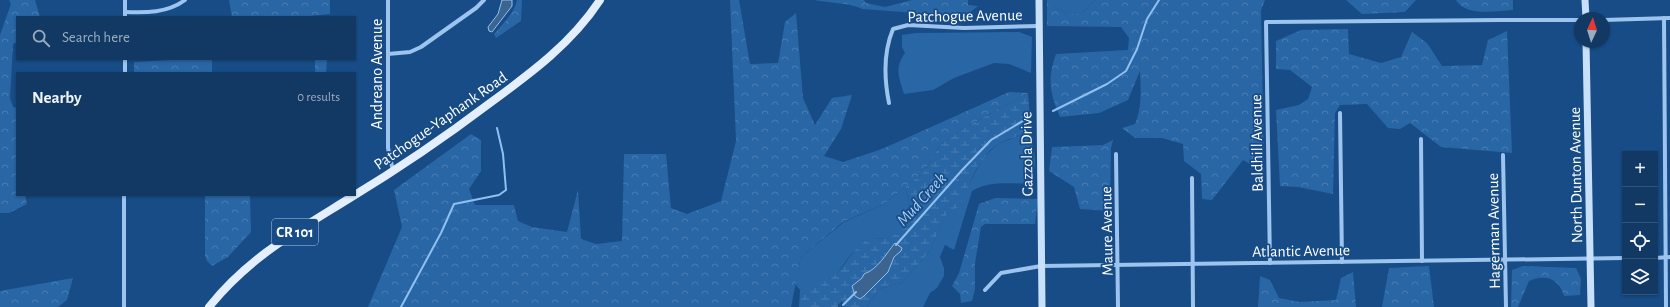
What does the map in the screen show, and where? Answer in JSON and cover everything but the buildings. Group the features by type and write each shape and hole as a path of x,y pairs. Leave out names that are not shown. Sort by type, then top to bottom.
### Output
{"main road":[{"name":"Patchogue-Yaphank Road","path":"356,195 393,172 465,122 545,62 569,39 600,0"},
{"name":"Patchogue-Yaphank Road","path":"209,307 246,267 278,243 354,196"}],"street":[{"path":"125,0 125,16"},
{"path":"125,12 164,10 185,0"},
{"name":"Andreano Avenue","path":"388,0 388,148 393,172"},
{"path":"388,54 410,52 422,47 445,32 484,0"},
{"name":"Gazzola Drive","path":"1039,0 1042,307"},
{"path":"1585,0 1586,12"},
{"path":"1664,18 1668,257 1666,307"},
{"path":"1610,20 1670,18"},
{"name":"Baldhill Avenue","path":"1270,263 1266,22 1574,20"},
{"name":"Patchogue Avenue","path":"890,103 885,82 885,67 888,41 893,29 908,26 964,28 1040,26"},
{"name":"North Dunton Avenue","path":"1586,48 1592,307"},
{"path":"125,60 125,72"},
{"path":"1340,113 1342,262"},
{"path":"1421,139 1422,261"},
{"name":"Maure Avenue","path":"1116,154 1118,307"},
{"name":"Hagerman Avenue","path":"1503,155 1506,307"},
{"path":"1192,178 1193,307"},
{"path":"124,196 124,307"},
{"path":"1658,258 1668,257"},
{"name":"Atlantic Avenue","path":"985,290 1001,273 1042,266 1622,258"}],"green space":[{"path":"9,0 35,0 40,16 16,16 16,42 13,44 10,98 13,107 16,108 16,196 25,196 27,204 9,213 0,213 0,35 11,4"},
{"path":"229,0 330,0 330,14 309,16 232,16"},
{"path":"517,0 522,0 521,21 496,38 494,34 511,14"},
{"path":"730,0 739,0 750,64 778,63 785,22 796,13 803,98 815,125 832,98 852,95 841,129 824,156 843,162 882,149 1009,92 1028,93 964,128 940,145 924,172 884,204 843,222 801,257 791,307 368,307 402,227 394,190 471,134 481,140 481,171 469,189 475,205 514,205 518,221 532,227 567,232 578,190 581,239 596,244 622,241 624,154 666,154 671,208 687,214 721,201 736,141"},
{"path":"814,0 864,0 866,3 885,7 912,0 968,0 968,5 978,6 963,18 932,14 862,9 846,4"},
{"path":"1047,0 1055,0 1055,7 1068,14 1081,14 1095,0 1265,0 1261,10 1264,172 1243,160 1212,200 1202,199 1201,174 1184,161 1183,144 1162,138 1135,138 1122,128 1135,124 1137,118 1141,84 1140,71 1128,100 1099,113 1060,117 1054,101 1051,86 1051,71 1056,54 1128,50 1129,38 1121,27 1047,26"},
{"path":"1055,0 1095,0 1081,14 1068,14 1055,7"},
{"path":"1346,0 1416,0 1405,12 1362,14"},
{"path":"1456,0 1513,0 1513,10 1490,12 1474,11 1467,9"},
{"path":"1348,29 1349,54 1381,63 1401,57 1412,32 1427,43 1442,66 1482,65 1488,40 1507,31 1512,153 1441,147 1410,123 1400,129 1388,128 1367,104 1340,105 1335,113 1333,194 1298,187 1280,186 1276,110 1299,105 1308,99 1312,87 1290,70 1276,69 1276,41 1301,30"},
{"path":"1019,32 1032,37 1031,73 1009,64 994,63 954,78 933,90 904,94 898,73 905,53 902,47 902,35 916,33"},
{"path":"212,60 212,72 134,72 134,62"},
{"path":"315,60 327,60 326,72 315,72"},
{"path":"1028,93 1031,130 997,145 984,158 974,173 959,207 948,211 929,252 902,283 887,286 878,290 867,307 845,307 842,301 838,307 799,307 800,290 822,283 834,276 839,272 854,251 864,242 870,239 889,237 900,232 908,223 910,216 910,204 905,187 924,172 940,145 964,128","holes":["895,243 902,248 901,251 894,257 888,272 864,296 853,286 862,278 864,274 878,265"]},
{"path":"1026,133 1030,138 1035,158 1035,166 1031,179 1028,184 992,184 972,191 954,250 945,245 940,257 944,268 944,276 937,288 930,293 923,307 867,307 878,290 887,286 902,283 929,252 948,210 970,182 983,158 998,144"},
{"path":"1113,140 1111,148 1110,211 1080,209 1074,187 1049,171 1052,147 1103,145"},
{"path":"905,187 911,208 909,221 903,231 887,238 871,239 852,253 835,276 824,283 800,290 795,284 801,257 844,222 884,204"},
{"path":"205,196 250,196 251,232 228,257 212,266 207,261 205,256"},
{"path":"995,198 1038,199 1035,224 985,224 981,227 975,263 975,289 972,301 961,303 960,294 952,286 959,273 979,204"},
{"path":"1429,266 1434,307 1382,307 1389,268"},
{"path":"1523,266 1576,268 1581,279 1580,295 1564,296 1559,285 1555,281 1546,278 1535,279 1529,281 1518,307 1511,307 1512,270"},
{"path":"1353,272 1356,307 1258,307 1260,276 1270,280 1279,298 1300,302 1336,300 1341,278"},
{"path":"73,278 67,300 58,307 0,307 0,291"}],"shaded area":[{"path":"502,0 512,0 512,6 492,32 489,31 488,27 498,14"},
{"path":"895,243 902,248 901,251 894,257 888,272 860,299 855,296 852,286 862,278 864,274 878,265"}],"waterway":[{"name":"Mud Creek","path":"1053,111 1107,84 1126,71 1137,49 1147,19 1159,0"},
{"name":"Mud Creek","path":"896,245 963,169 991,140 1031,116"},
{"path":"401,307 441,233 454,204 499,195 506,190 503,154 497,128"},
{"name":"Mud Creek","path":"843,305 856,292"}]}
